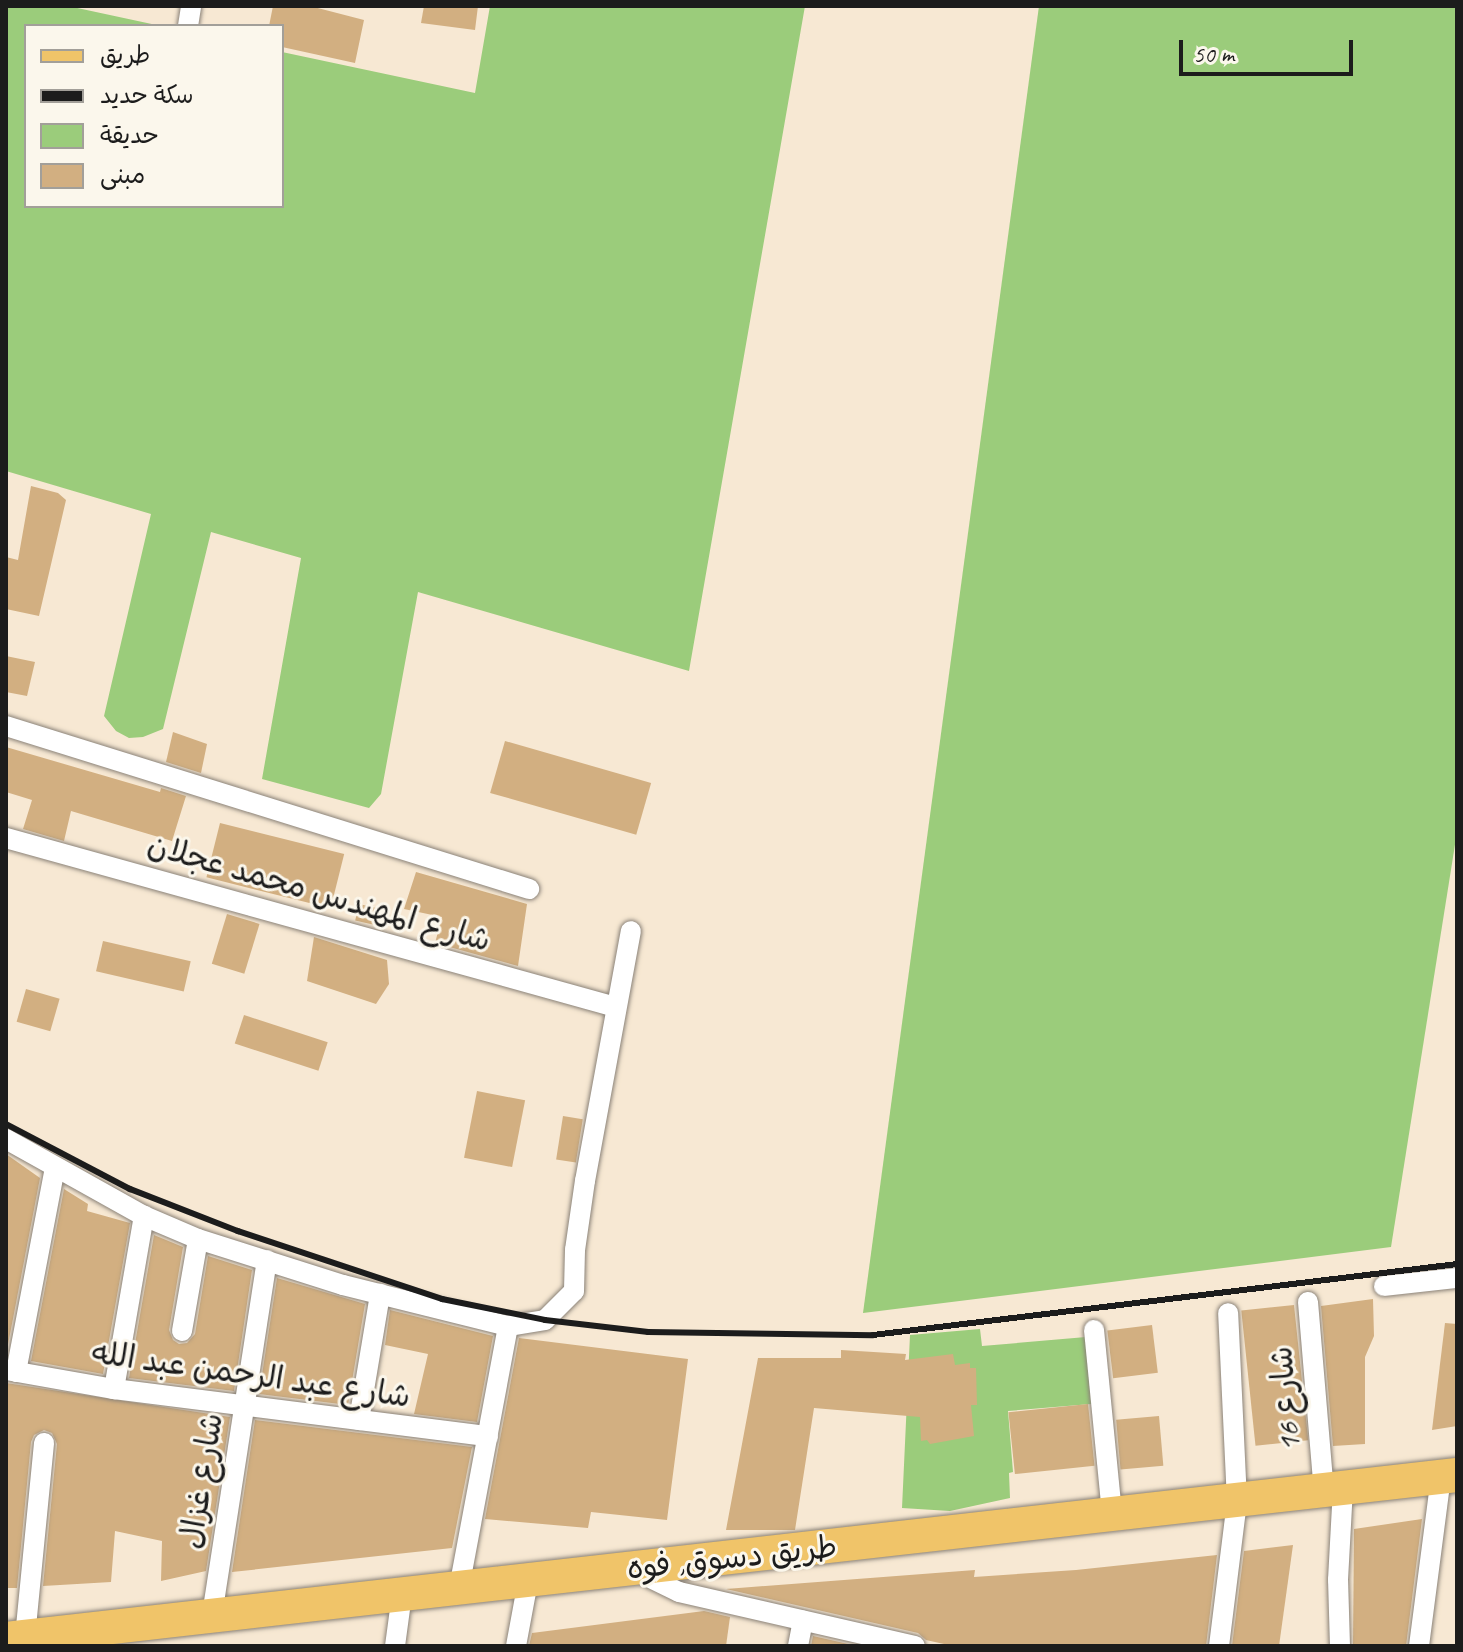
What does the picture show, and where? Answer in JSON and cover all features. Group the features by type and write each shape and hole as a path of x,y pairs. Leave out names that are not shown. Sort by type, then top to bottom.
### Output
{"main road":[{"name":"طريق دسوق, فوه","path":"31,1639 212,1615 1449,1476"}],"street":[{"path":"6,726 529,889"},
{"name":"شارع المهندس محمد عجلان","path":"6,838 616,1007"},
{"path":"6,1139 144,1216 198,1239 380,1294 508,1326 545,1320 574,1291 577,1236 631,931"},
{"path":"11,1371 55,1167"},
{"path":"114,1389 144,1216"},
{"path":"182,1331 198,1239"},
{"name":"شارع غزال","path":"212,1615 267,1260"},
{"path":"1384,1286 1457,1278"},
{"path":"359,1420 380,1294"},
{"name":"شارع 16","path":"1308,1302 1334,1490 1340,1646"},
{"path":"1219,1646 1237,1501 1228,1313"},
{"path":"459,1588 508,1326"},
{"path":"1094,1330 1112,1515"},
{"name":"شارع عبد الرحمن عبد الله","path":"11,1371 114,1389 488,1436"},
{"path":"31,1639 44,1443"},
{"path":"1419,1646 1449,1476"},
{"path":"632,1569 679,1592 907,1645"},
{"path":"516,1646 528,1581"},
{"path":"395,1646 402,1594"},
{"path":"798,1646 803,1620"}],"green space":[{"path":"6,6 68,6 152,24 24,24 24,208 284,208 284,52 475,93 490,6 805,6 689,671 418,592 381,794 369,808 262,779 301,558 211,532 163,729 143,737 129,738 116,731 104,716 151,514 6,471"},
{"path":"1039,6 1457,6 1457,832 1391,1247 863,1313"},
{"path":"980,1329 982,1346 1086,1337 1091,1404 1008,1411 1013,1472 1009,1473 1010,1498 950,1511 902,1508 910,1335"}],"building":[{"path":"273,6 310,6 364,20 355,63 284,47 284,24 269,24"},
{"path":"424,6 478,6 475,30 421,23"},
{"path":"31,486 58,493 66,500 39,616 6,609 6,557 18,560"},
{"path":"6,656 35,662 27,696 6,692"},
{"path":"173,732 207,744 201,773 166,762"},
{"path":"505,741 651,783 636,835 490,793"},
{"path":"6,747 160,792 161,788 186,796 172,841 71,811 64,841 23,829 32,800 6,792"},
{"path":"220,823 344,854 331,908 206,877"},
{"path":"416,872 527,904 518,966 435,943 442,917 404,909"},
{"path":"359,904 386,910 382,927 355,921"},
{"path":"227,914 260,924 244,974 212,964"},
{"path":"314,937 387,960 389,984 376,1004 307,981"},
{"path":"103,941 191,961 184,991 96,971"},
{"path":"26,989 60,999 50,1031 17,1022"},
{"path":"244,1015 328,1042 318,1071 235,1044"},
{"path":"477,1091 525,1100 512,1167 464,1158"},
{"path":"563,1116 583,1119 576,1163 556,1159"},
{"path":"6,1154 40,1178 6,1355"},
{"path":"64,1189 88,1204 87,1211 130,1223 103,1374 31,1361"},
{"path":"154,1235 183,1247 169,1330 173,1340 179,1344 187,1343 195,1334 208,1256 252,1270 234,1391 129,1378"},
{"path":"277,1278 365,1304 348,1405 259,1394"},
{"path":"1373,1299 1374,1336 1365,1357 1365,1444 1333,1446 1321,1306"},
{"path":"1294,1305 1308,1440 1256,1446 1241,1311"},
{"path":"390,1310 493,1336 477,1422 414,1414 428,1354 385,1345"},
{"path":"1445,1323 1457,1324 1457,1426 1432,1430"},
{"path":"1152,1325 1158,1373 1113,1378 1107,1330"},
{"path":"519,1338 688,1359 667,1520 591,1512 588,1528 485,1519"},
{"path":"841,1350 906,1354 905,1360 953,1354 955,1365 970,1363 970,1368 976,1368 977,1405 971,1405 974,1436 930,1444 927,1440 921,1441 920,1417 814,1408 795,1530 726,1530 758,1358 841,1358"},
{"path":"6,1383 230,1417 206,1571 161,1581 162,1541 115,1531 111,1582 43,1586 57,1444 52,1433 44,1430 34,1435 31,1442 17,1588 6,1588"},
{"path":"1088,1404 1094,1466 1015,1474 1008,1412"},
{"path":"1159,1416 1163,1466 1121,1470 1116,1420"},
{"path":"255,1420 472,1447 452,1548 232,1572"},
{"path":"1422,1519 1406,1646 1353,1646 1354,1529"},
{"path":"1293,1545 1279,1646 1232,1646 1244,1551"},
{"path":"1217,1555 1206,1646 953,1646 926,1640 918,1633 726,1589 975,1570 974,1577 1076,1570"},
{"path":"704,1611 730,1617 726,1646 529,1646 532,1633"},
{"path":"813,1636 857,1646 811,1646"}],"railway":[{"path":"6,1124 130,1189 238,1231 442,1299 545,1320 648,1332 873,1335 1457,1264"}]}
